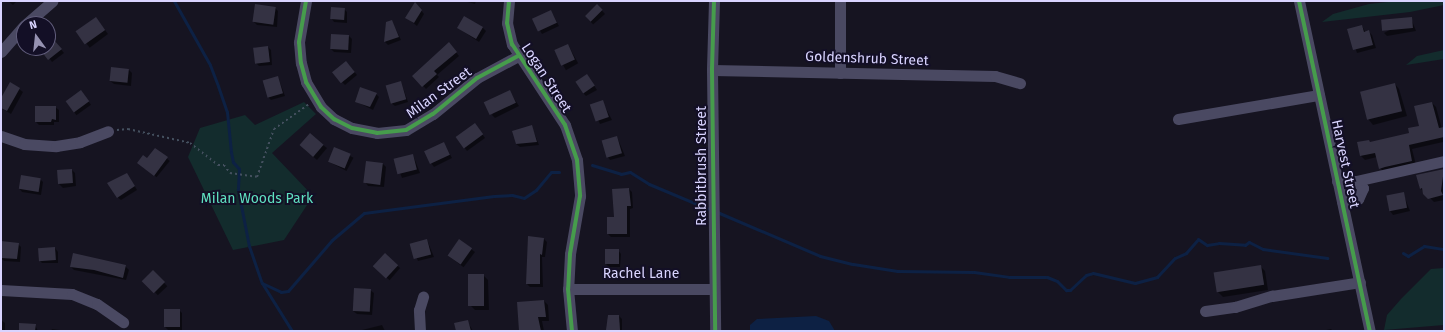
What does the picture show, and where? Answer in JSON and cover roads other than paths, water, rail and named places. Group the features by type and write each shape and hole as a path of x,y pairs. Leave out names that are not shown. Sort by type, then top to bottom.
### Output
{"street":[{"path":"35,16 52,1"},
{"name":"Milan Street","path":"306,1 299,30 300,58 306,82 315,100 334,119 352,128 377,133 398,132 427,119 477,78 518,56"},
{"name":"Logan Street","path":"510,1 508,34 518,56 565,126 577,160 580,196 570,254 568,289 572,331"},
{"name":"Rabbitbrush Street","path":"714,1 712,70 714,289 716,331"},
{"path":"840,1 840,72"},
{"name":"Harvest Street","path":"1299,1 1370,331"},
{"path":"1,52 16,35"},
{"name":"Goldenshrub Street","path":"712,70 995,76 1020,83"},
{"path":"1178,119 1319,95"},
{"path":"1,136 24,144 56,146 80,142 108,131"},
{"path":"1337,181 1356,180 1444,161"},
{"path":"1342,202 1358,199 1362,195 1363,188 1356,180"},
{"path":"1206,311 1235,307 1272,296 1360,282"},
{"name":"Rachel Lane","path":"568,289 714,289"},
{"path":"1,290 72,294 97,304 123,322"},
{"path":"420,331 419,310 423,297"}],"water":[{"path":"816,316 829,321 835,331 750,331 750,325 757,319"}],"waterway":[{"path":"174,1 210,65 218,86 227,112 233,162 239,169 238,190 249,246 262,283 292,331"},
{"path":"592,165 621,174 630,172 649,184 711,210"},
{"path":"262,283 281,292 288,291 332,240 364,213 494,196 512,195 524,198 536,190 551,172 559,172"},
{"path":"717,212 820,256 853,264 897,271 974,272 1009,277 1047,277 1057,281 1066,290 1070,290 1086,275 1093,273 1135,283 1157,277 1175,258 1186,253 1198,239 1207,245 1219,243 1245,245 1249,242 1263,249 1327,258"},
{"path":"1403,253 1408,256 1424,246 1444,249"}],"park label":[{"name":"Milan Woods Park","path":"257,199"}]}
